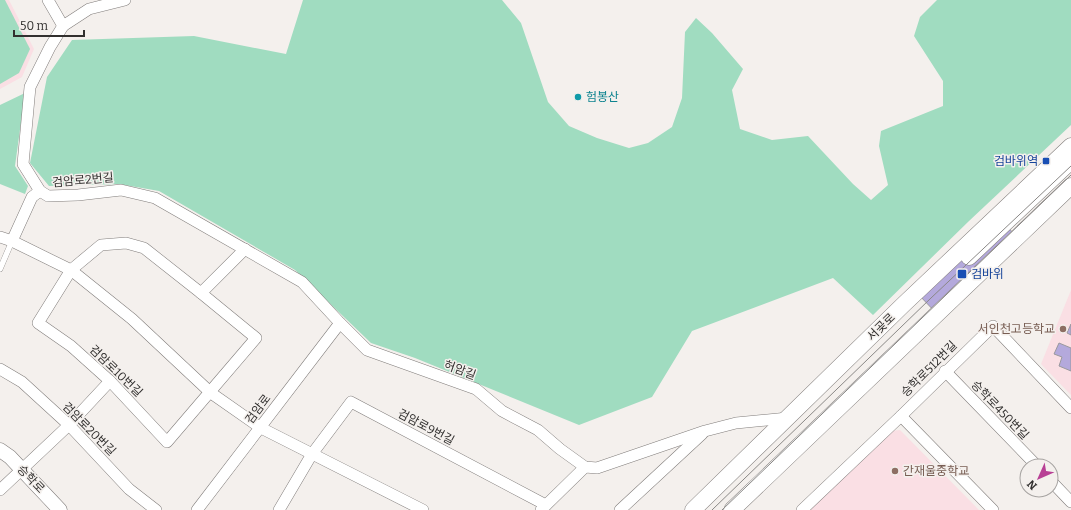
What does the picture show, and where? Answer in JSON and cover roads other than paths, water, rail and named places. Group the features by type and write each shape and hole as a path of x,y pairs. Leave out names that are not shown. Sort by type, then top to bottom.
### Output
{"main road":[{"name":"서곶로","path":"693,510 1003,209 1071,146"},
{"name":"서곶로","path":"705,510 804,417 919,304 1071,161"},
{"path":"732,510 1071,186"}],"street":[{"path":"48,0 63,26"},
{"name":"검암로2번길","path":"122,0 89,9 63,26 50,46 30,87 23,164 40,191 48,196 78,195 121,190 155,198 302,282 340,323"},
{"path":"12,241 32,197 40,191"},
{"path":"0,237 12,241 71,270 132,319 210,393 260,428 423,510"},
{"name":"검암로10번길","path":"126,243 144,248 256,338 167,442 110,381 71,346 38,323 71,270 102,245 126,243"},
{"path":"201,293 244,249"},
{"name":"검암로","path":"197,510 340,323"},
{"name":"허암길","path":"340,323 367,350 476,389 502,411 538,430 560,449 585,467"},
{"name":"승학로512번길","path":"802,510 993,326 1071,408"},
{"name":"검암로20번길","path":"0,369 22,382 69,425 129,489 156,510"},
{"name":"승학로450번길","path":"945,371 1029,458"},
{"path":"0,490 69,425 110,381"},
{"name":"검암로9번길","path":"280,510 312,454 351,402 543,508"},
{"path":"901,416 993,510"},
{"path":"543,508 585,467 597,468 705,431 736,423 788,418"},
{"path":"620,510 705,431"},
{"name":"승학로","path":"0,450 60,510"},
{"path":"1059,489 1071,502"}],"lane":[{"path":"0,269 12,241"}],"tram line":[{"path":"712,510 931,298 1071,166"},
{"path":"722,510 1071,175"}],"place":[{"name":"험봉산","path":"578,97"},
{"name":"검바위역","path":"1046,161"},
{"name":"검바위","path":"962,274"},
{"name":"서인천고등학교","path":"1063,329"},
{"name":"간재울중학교","path":"895,471"}]}
